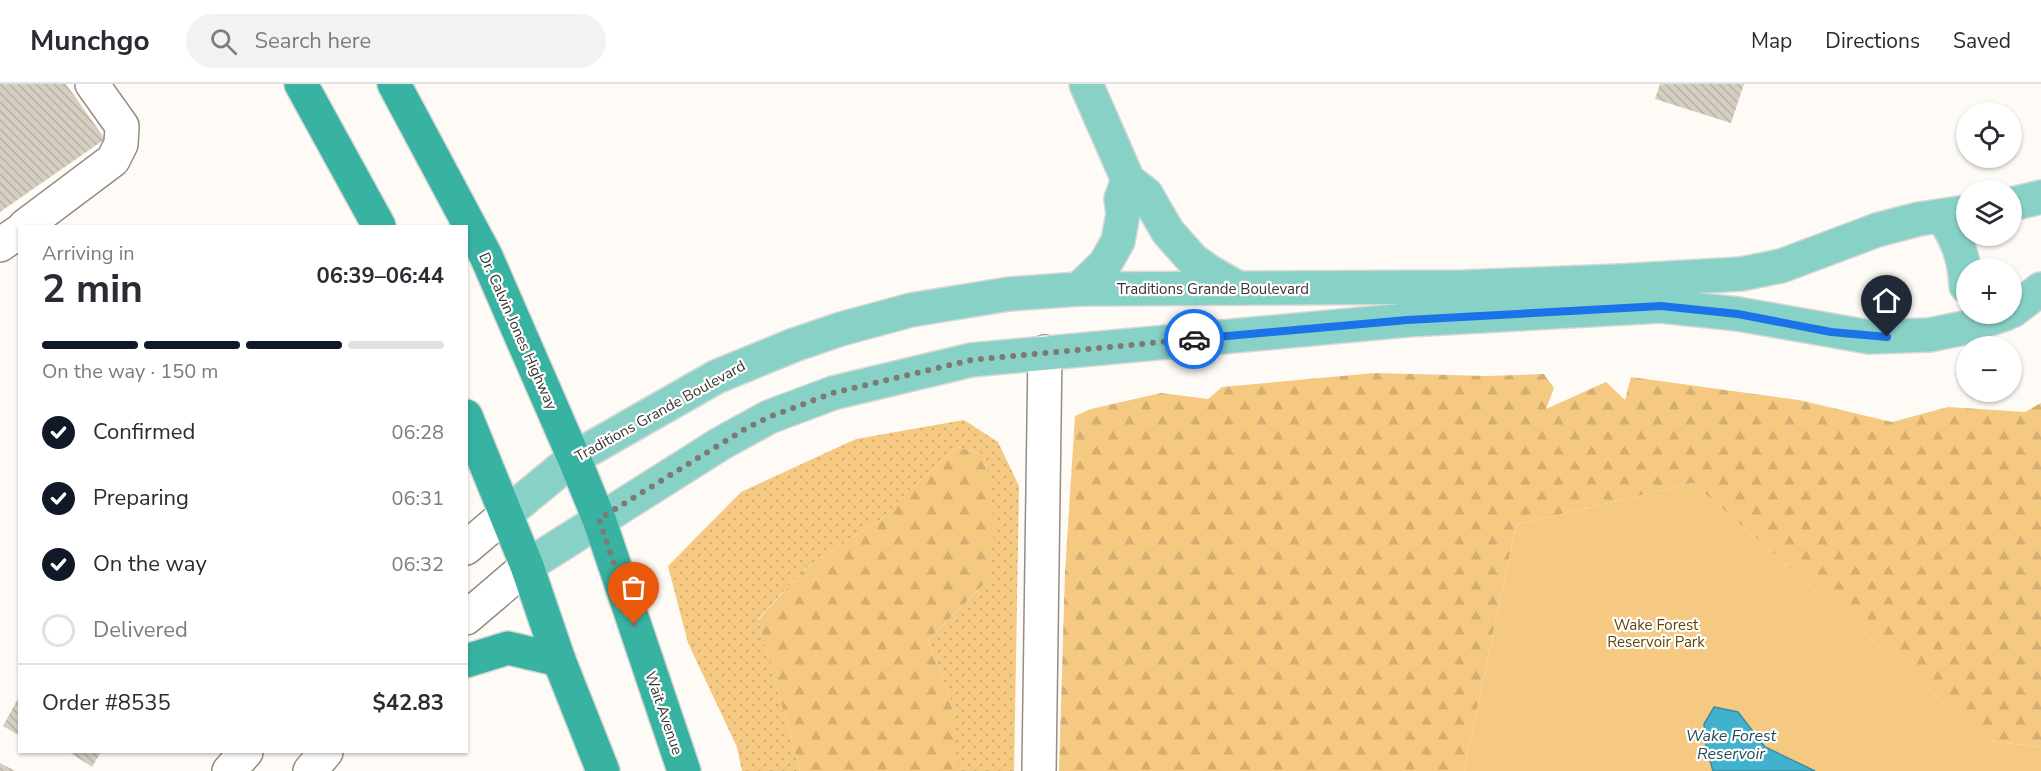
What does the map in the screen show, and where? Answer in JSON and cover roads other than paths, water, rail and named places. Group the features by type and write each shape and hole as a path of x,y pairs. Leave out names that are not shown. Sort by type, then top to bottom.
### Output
{"highway":[{"path":"301,84 378,225"},
{"name":"Dr. Calvin Jones Highway","path":"394,84 486,256 599,519"},
{"path":"468,421 527,566 559,660 603,771"},
{"name":"Wait Avenue","path":"599,519 684,771"},
{"path":"468,660 508,648 559,660"}],"main road":[{"path":"1086,84 1128,180 1146,194 1168,232 1193,260 1238,288"},
{"path":"1079,289 1105,264 1118,241 1124,214 1121,199 1128,180"},
{"path":"2022,202 2041,197"},
{"name":"Traditions Grande Boulevard","path":"506,514 574,458 716,377 761,357 804,342 901,313 1009,294 1079,289 1464,287 1741,274 1780,267 1878,230 1954,214"},
{"path":"1954,214 1962,258"},
{"path":"2022,303 2041,289"},
{"path":"527,566 745,429 769,417 833,393 971,360 1407,320 1661,306 1738,314 1869,337 1929,335 1976,324"},
{"path":"1964,324 1964,328"}],"street":[{"path":"26,225 113,160 121,144 122,126 92,84"},
{"path":"0,245 18,232"},
{"path":"1039,771 1045,352"},
{"path":"468,546 506,514"},
{"path":"468,616 527,566"},
{"path":"230,771 245,753"},
{"path":"310,771 325,753"}],"water":[{"name":"Wake Forest Reservoir","path":"1714,707 1738,712 1765,747 1815,771 1713,771 1706,747 1704,724"}],"park label":[{"name":"Wake Forest Reservoir Park","path":"1656,634"}]}
